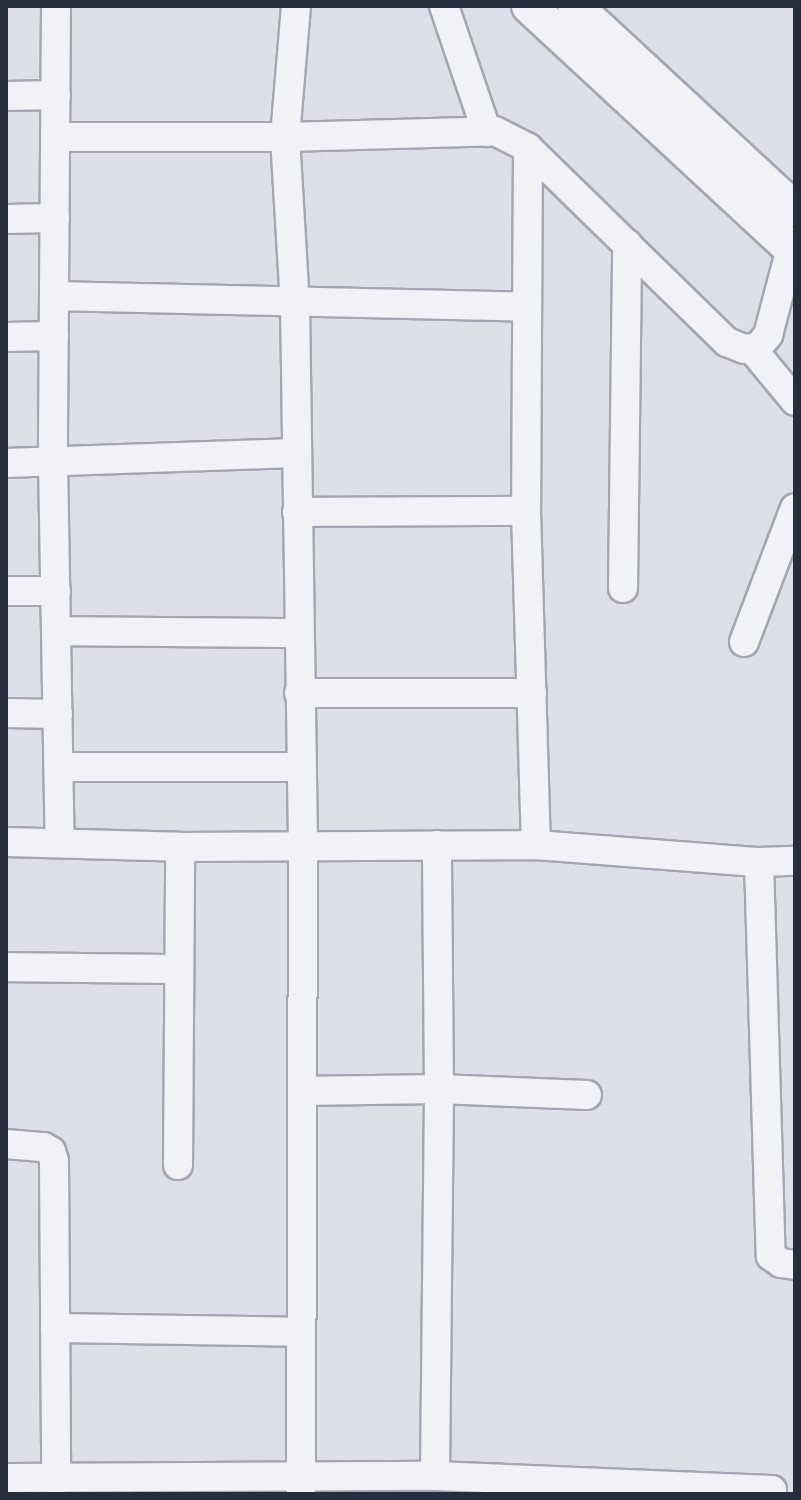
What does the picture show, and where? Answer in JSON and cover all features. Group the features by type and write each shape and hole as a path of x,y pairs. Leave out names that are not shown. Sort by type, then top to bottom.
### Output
{"street":[{"path":"56,6 53,461 60,843"},
{"path":"296,6 285,137 295,303 303,845 301,1485"},
{"path":"444,6 487,132"},
{"path":"529,6 794,241 768,335 753,350"},
{"path":"575,6 795,210"},
{"path":"6,96 56,95"},
{"path":"55,137 285,137 487,132 508,135 528,148 727,342 753,350 795,401"},
{"path":"528,148 526,511 536,845"},
{"path":"6,219 55,218"},
{"path":"623,588 627,244"},
{"path":"55,296 527,307"},
{"path":"6,337 54,336"},
{"path":"6,463 296,453"},
{"path":"744,642 795,508"},
{"path":"297,512 526,511"},
{"path":"6,591 56,591"},
{"path":"57,631 299,633"},
{"path":"299,693 532,693"},
{"path":"6,713 58,714"},
{"path":"59,767 300,767"},
{"path":"6,842 180,847 536,845 759,862 795,861"},
{"path":"435,1476 439,1089 437,845"},
{"path":"178,1165 180,847"},
{"path":"759,862 771,1256 781,1263 795,1265"},
{"path":"6,967 177,969"},
{"path":"302,1091 439,1089 587,1095"},
{"path":"6,1144 44,1147 51,1151 54,1161 56,1480"},
{"path":"55,1328 301,1332"},
{"path":"6,1478 56,1480 93,1487 301,1485 435,1476 772,1490 772,1494"}]}
